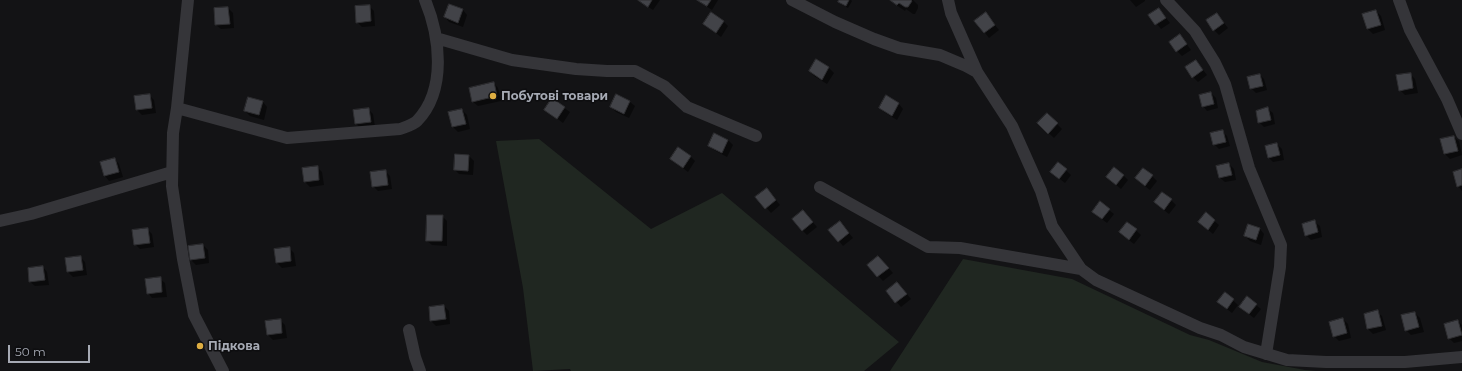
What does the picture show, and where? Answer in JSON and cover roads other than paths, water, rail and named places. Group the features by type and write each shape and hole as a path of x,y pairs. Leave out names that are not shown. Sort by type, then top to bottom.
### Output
{"street":[{"path":"188,0 173,133 172,186 183,259 194,315 223,371"},
{"path":"177,108 287,138 400,129 416,122 426,108 434,90 438,70 438,46 431,14 425,0"},
{"path":"792,0 835,22 874,39 899,48 940,55 977,72"},
{"path":"948,0 951,13 977,72 1012,126 1041,192 1052,226 1082,269 1096,280 1200,328 1222,335 1244,346 1287,360 1326,362 1405,362 1462,358"},
{"path":"1166,0 1195,31 1215,63 1225,84 1249,168 1281,245 1280,267 1266,354"},
{"path":"1399,0 1410,30 1447,99 1462,134"},
{"path":"436,38 512,60 576,69 635,71 664,86 687,107 756,136"},
{"path":"0,222 172,172"},
{"path":"820,188 928,247 960,248 1082,269"},
{"path":"409,330 415,357 420,371"}],"place":[{"name":"Побутові товари","path":"493,96"},
{"name":"Підкова","path":"200,346"}]}
